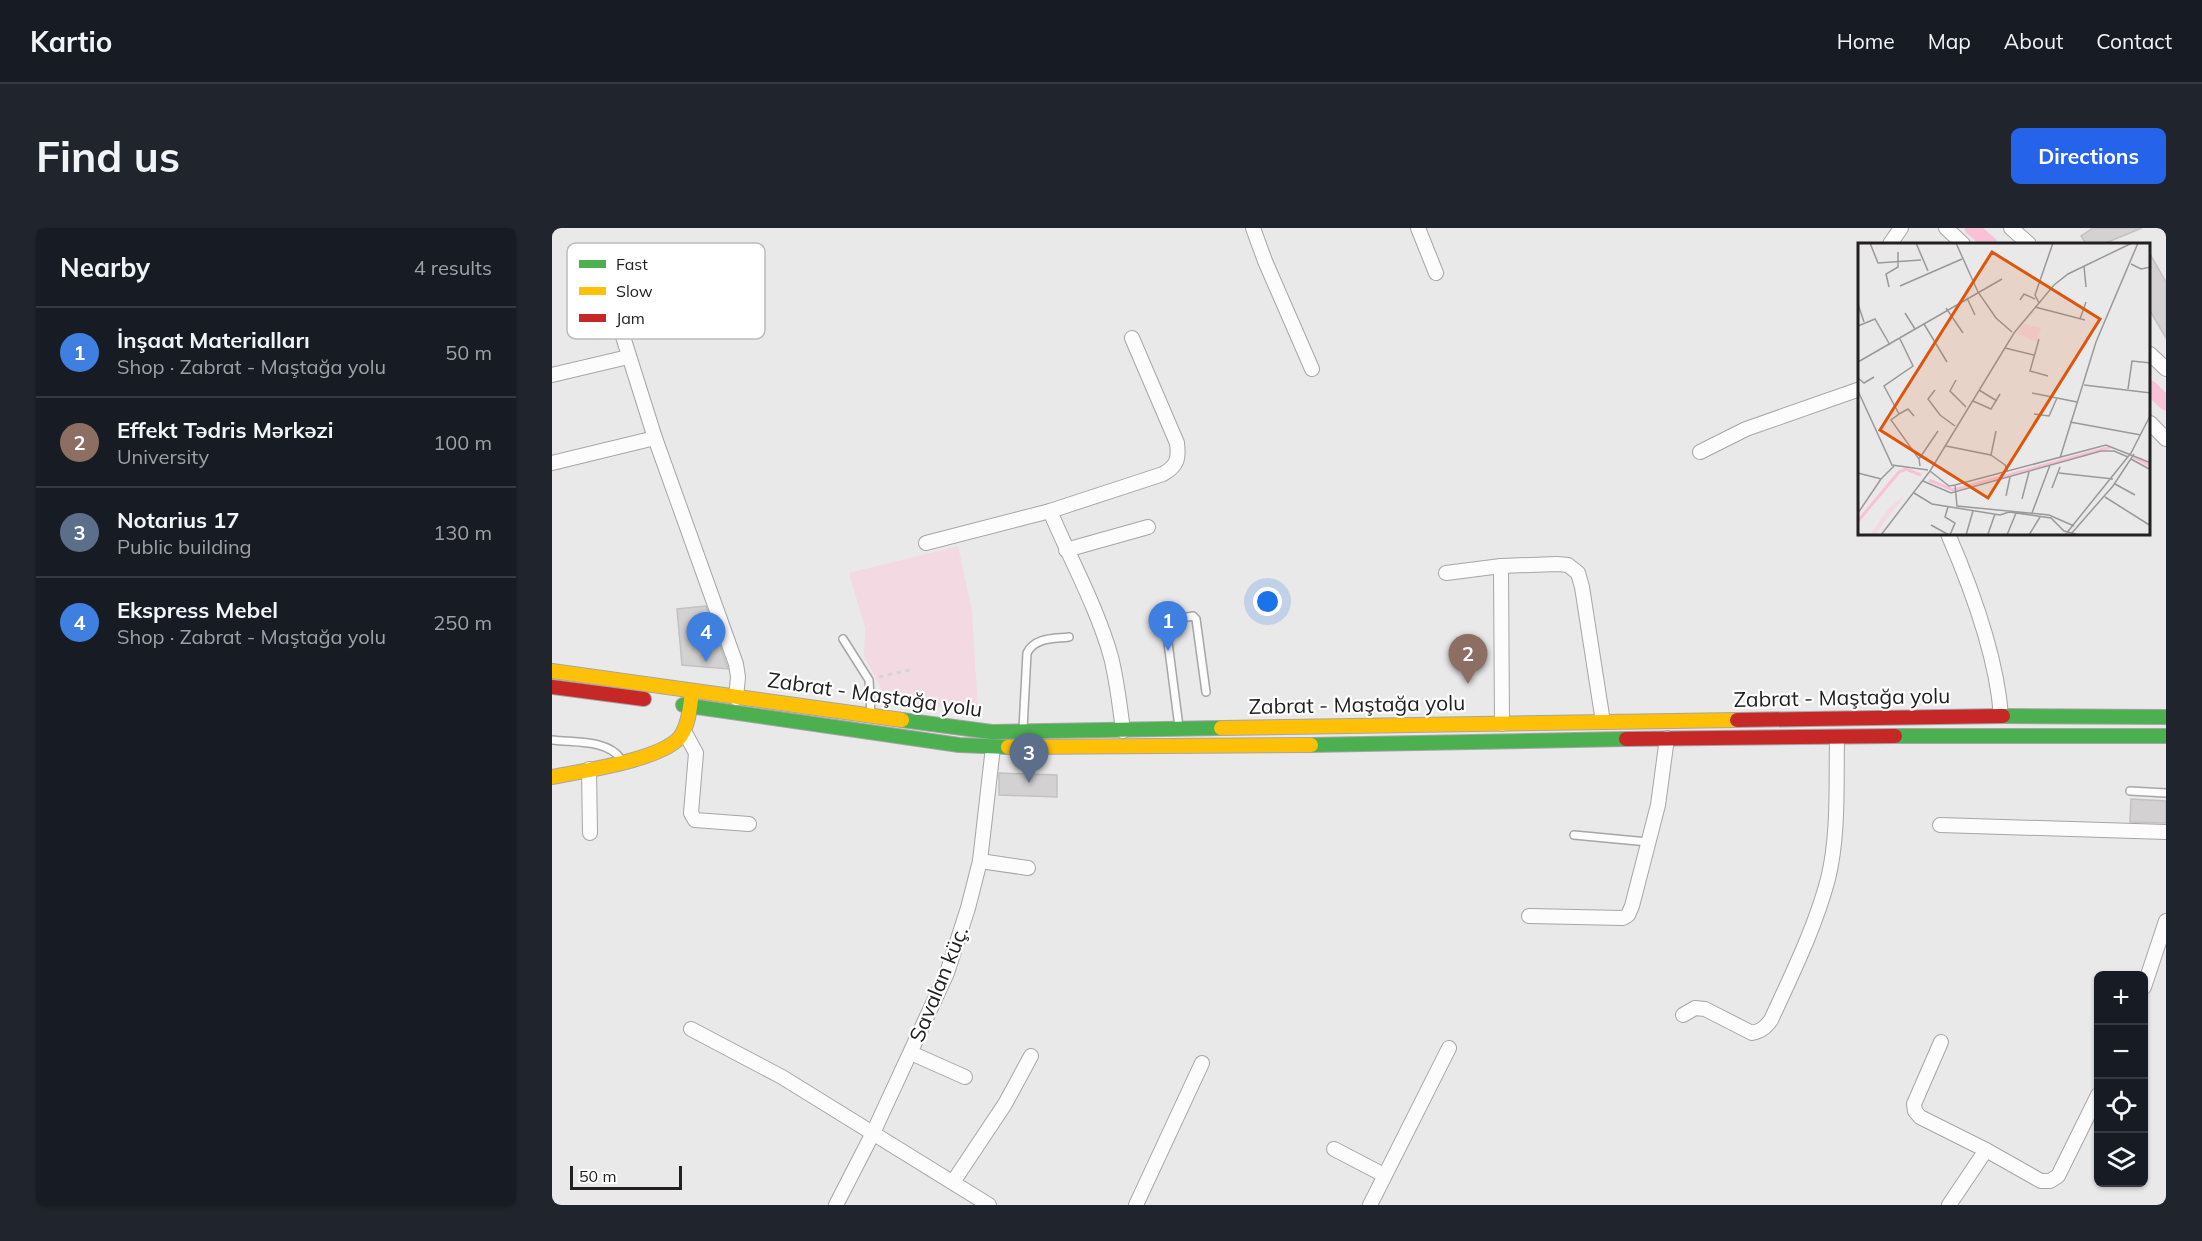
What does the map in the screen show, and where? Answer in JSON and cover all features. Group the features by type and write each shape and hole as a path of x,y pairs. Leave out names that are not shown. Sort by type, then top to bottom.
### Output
{"main road":[{"name":"Zabrat - Maştağa yolu","path":"552,671 972,730 1023,732 2001,716 2166,717"},
{"path":"552,687 959,745 993,747 1179,747 1667,738 2166,736"},
{"path":"552,777 623,761 672,746 684,731 692,692"}],"street":[{"path":"1253,228 1312,369"},
{"path":"1418,228 1436,273"},
{"path":"1891,243 1900,228"},
{"path":"1946,228 1962,243"},
{"path":"2011,228 2028,243"},
{"path":"926,543 1050,511 1163,474 1173,468 1179,457 1177,443 1132,338"},
{"path":"623,339 655,438 736,664 738,677 736,698"},
{"path":"2151,355 2166,369"},
{"path":"552,375 628,357"},
{"path":"1700,452 1746,429 1858,390"},
{"path":"2151,424 2166,439"},
{"path":"552,463 655,438"},
{"path":"1050,511 1101,627 1116,679 1123,730"},
{"path":"1066,550 1148,526"},
{"path":"1949,536 1970,589 1995,673 2001,716"},
{"path":"1446,573 1502,566 1557,564 1568,565 1578,573 1602,722"},
{"path":"1502,566 1502,724"},
{"path":"684,731 696,753 691,813 695,820 750,824"},
{"path":"1683,1015 1695,1008 1705,1009 1752,1033 1765,1028 1771,1020 1801,954 1828,879 1834,845 1837,737"},
{"path":"1529,915 1623,918 1628,915 1658,805 1667,738"},
{"name":"Savalan küç.","path":"836,1205 873,1133 947,973 980,861 993,747"},
{"path":"589,769 590,833"},
{"path":"1940,825 2166,832"},
{"path":"980,861 1028,868"},
{"path":"2148,975 2166,921"},
{"path":"691,1029 782,1077 987,1204"},
{"path":"1941,1042 1914,1104 1915,1111 1920,1117 2041,1181 2050,1181 2058,1176 2094,1103"},
{"path":"1370,1205 1449,1048"},
{"path":"911,1053 965,1077"},
{"path":"953,1182 1005,1104 1031,1056"},
{"path":"1136,1205 1202,1063"},
{"path":"1334,1149 1384,1175"},
{"path":"1949,1205 1986,1150"}],"lane":[{"path":"1179,729 1166,627 1168,623 1193,616 1196,619 1206,692"},
{"path":"1023,732 1027,653 1031,645 1040,641 1069,637"},
{"path":"843,639 869,680 871,716"},
{"path":"552,741 606,746 616,752 623,761"},
{"path":"2130,790 2166,793"},
{"path":"1574,835 1648,842"}],"path":[{"path":"869,680 914,669"}],"shaded area":[{"path":"958,546 972,611 978,710 889,703 864,656 865,628 849,573"}],"building":[{"path":"2093,228 2142,228 2105,243 2085,243 2081,236"},
{"path":"2151,256 2166,282 2166,338 2151,313"},
{"path":"706,606 728,669 682,665 677,609"},
{"path":"999,773 1057,775 1057,797 999,795"},
{"path":"2131,799 2166,801 2166,823 2130,822"}],"waterway":[{"path":"1972,228 1989,243"},
{"path":"2151,389 2166,403"}],"traffic: fast":[{"path":"683,705 959,745 1008,747"},
{"path":"2003,716 2166,717"},
{"path":"902,720 992,732 1221,728"},
{"path":"1895,736 2166,736"},
{"path":"1311,745 1626,739"}],"traffic: slow":[{"path":"552,671 902,720"},
{"path":"552,777 639,758 670,745 680,737 685,727 692,692"},
{"path":"1221,728 1737,720"},
{"path":"1008,747 1311,745"}],"traffic: jam":[{"path":"552,687 644,699"},
{"path":"1737,720 2003,716"},
{"path":"1626,739 1895,736"}],"place":[{"name":"İnşaat Materialları","path":"1168,651"},
{"name":"Ekspress Mebel","path":"706,662"},
{"name":"Effekt Tədris Mərkəzi","path":"1468,684"},
{"name":"Notarius 17","path":"1029,783"}]}
